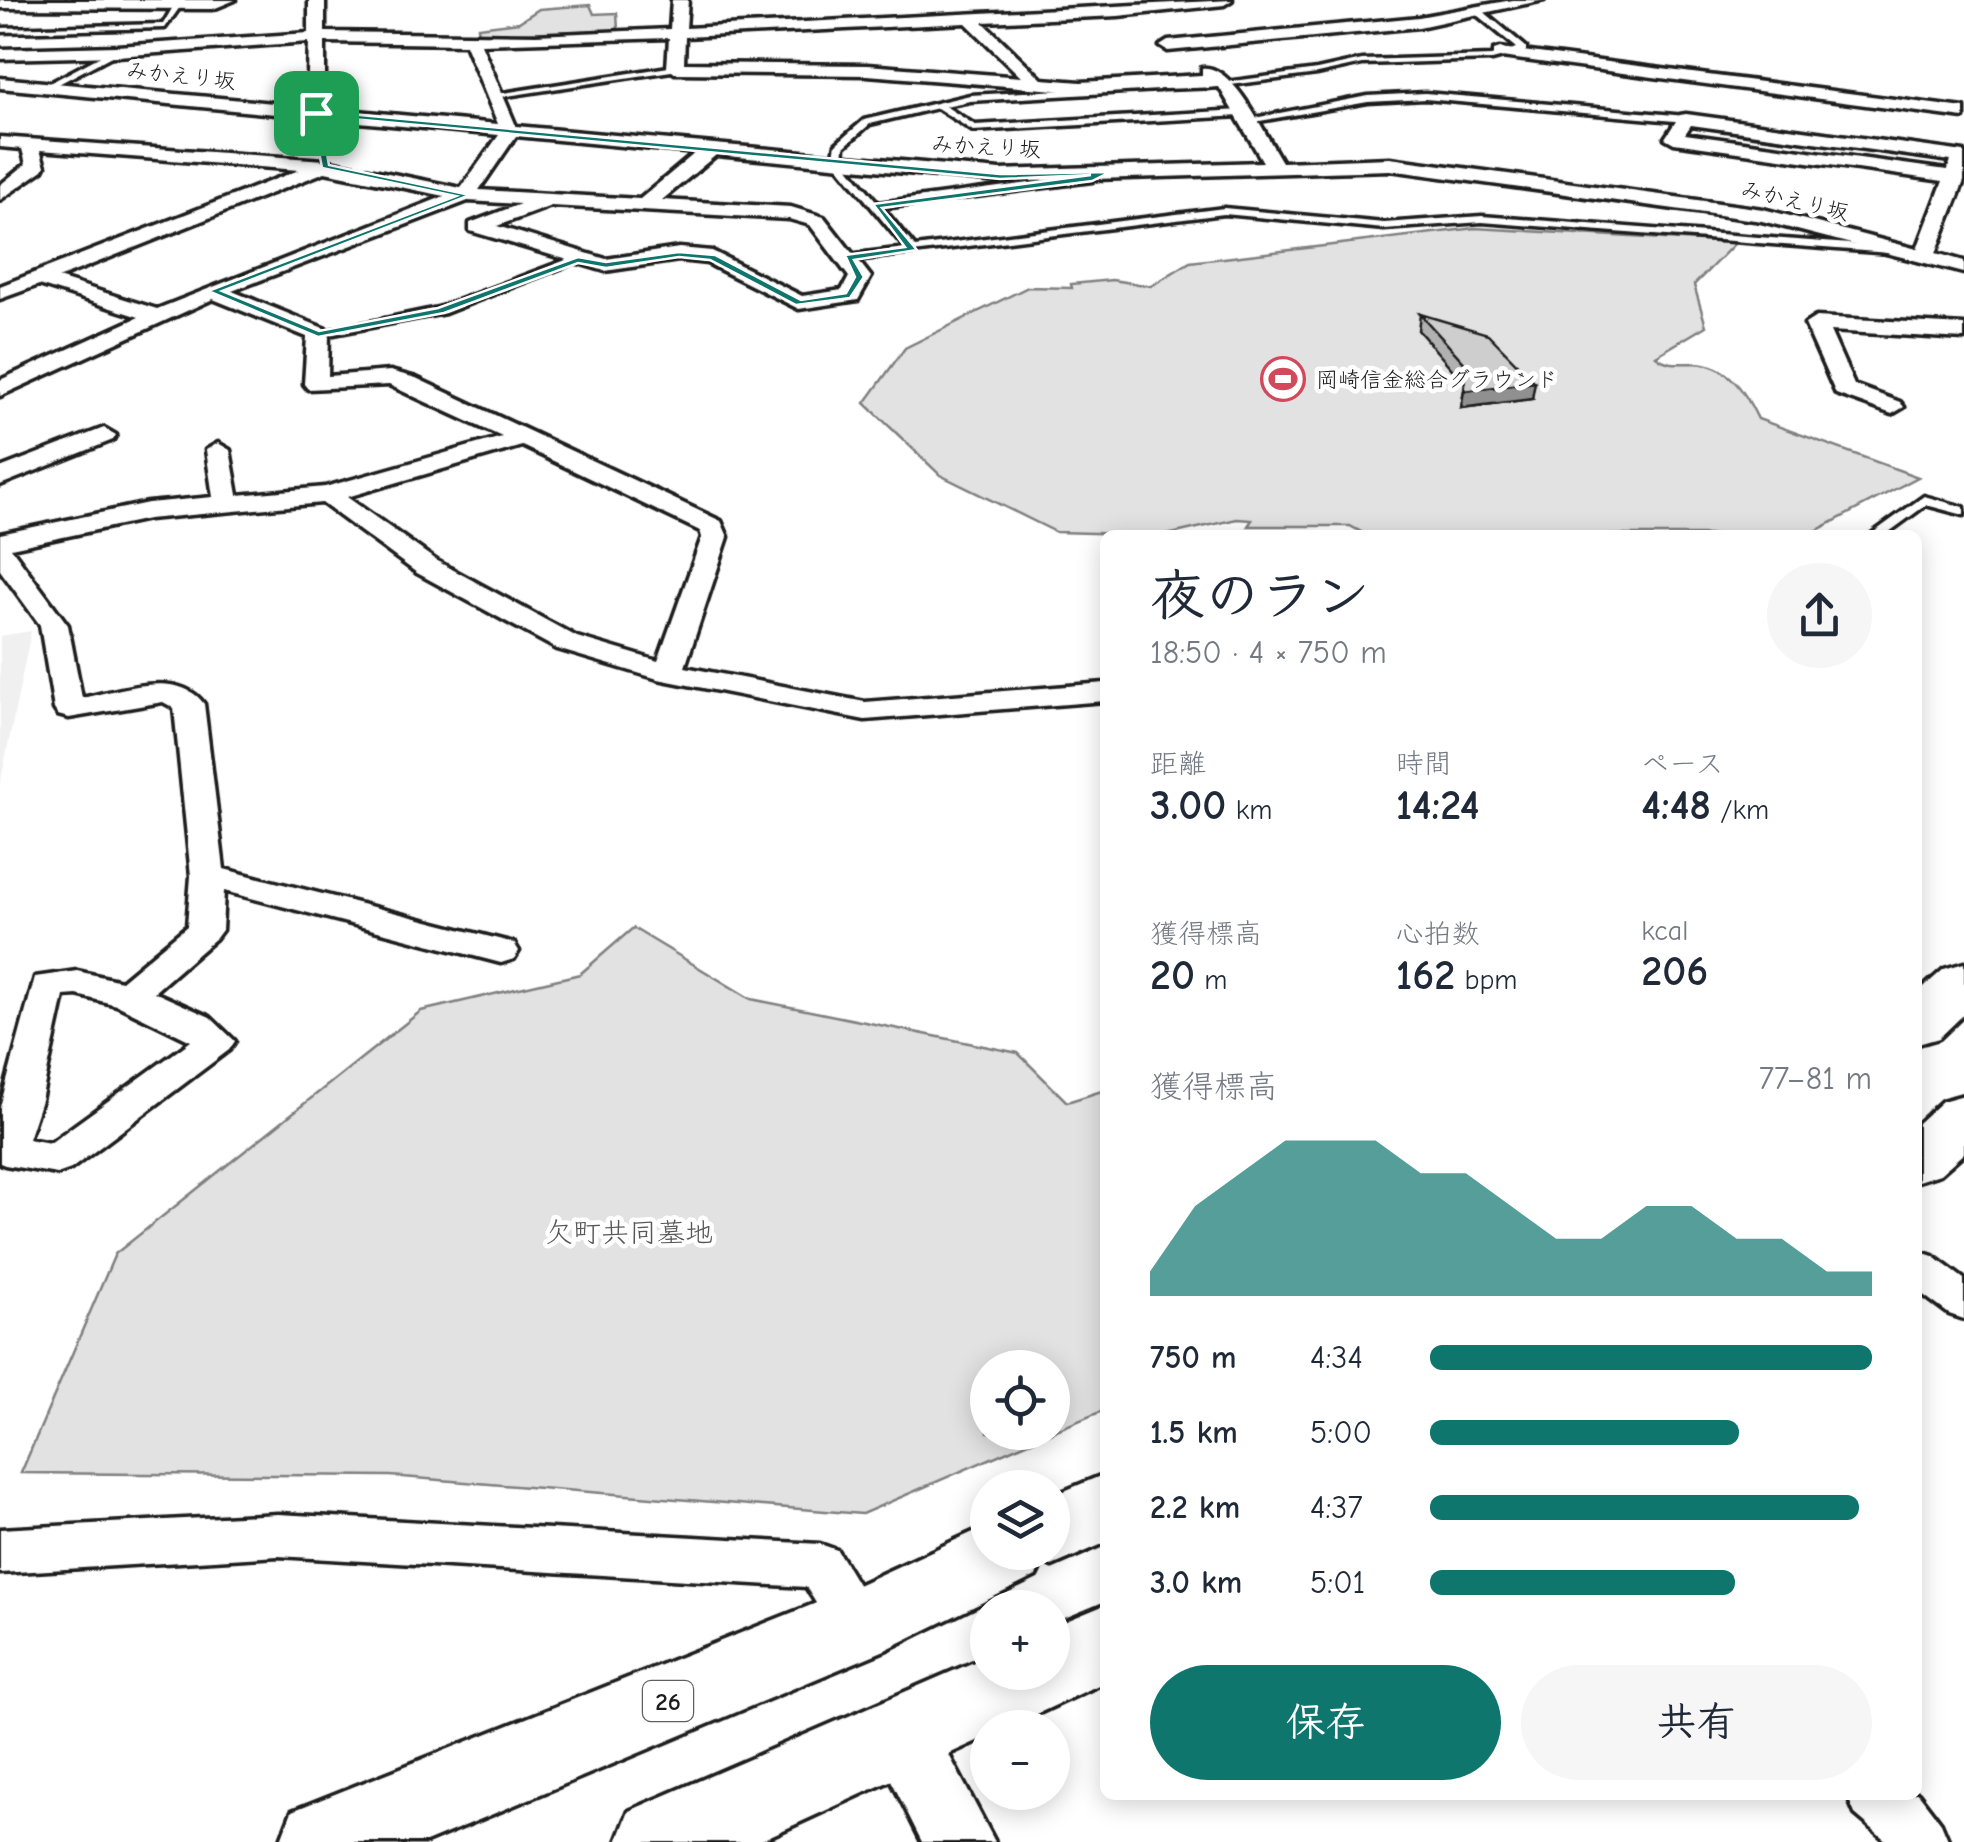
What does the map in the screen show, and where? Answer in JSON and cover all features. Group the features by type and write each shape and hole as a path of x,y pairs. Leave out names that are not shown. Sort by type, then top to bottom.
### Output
{"main road":[{"path":"1070,1524 1100,1509"},
{"name":"26","path":"323,1842 857,1624 971,1570"},
{"path":"1070,1659 1100,1644"},
{"path":"660,1842 1002,1690"}],"street":[{"path":"0,3 227,0"},
{"path":"317,0 316,113 325,166"},
{"path":"680,0 675,68 866,70 1080,87 1207,80 1225,84"},
{"path":"1102,0 1225,84 1276,168"},
{"path":"0,54 117,52 319,38 472,41 1118,11 1224,0"},
{"path":"1156,37 1480,13 1536,0"},
{"path":"970,18 1038,84"},
{"path":"0,389 213,291 466,195 510,132 472,41"},
{"path":"1500,53 1964,114"},
{"name":"みかえり坂","path":"0,83 1000,176 1412,166 1763,215 1964,267"},
{"path":"1686,118 1674,138 1961,160 1924,257"},
{"path":"0,142 325,166 466,195 791,213 817,221 860,277 850,295 799,303 712,257 679,254 606,265 477,228 545,200"},
{"path":"3,190 36,166 29,143"},
{"path":"646,203 714,147"},
{"path":"0,293 325,166"},
{"path":"38,278 155,316"},
{"path":"213,291 318,334 316,384 390,378 712,527 715,536 668,673"},
{"path":"1892,407 1844,389 1816,324 1964,332"},
{"path":"0,477 104,435"},
{"path":"0,542 148,511 327,495 524,438"},
{"path":"218,450 227,504"},
{"path":"327,495 427,567 567,643 668,673 865,710 1100,692"},
{"path":"0,552 54,625 69,709 168,692 189,704 208,876 204,930 128,995"},
{"path":"208,876 501,951"},
{"path":"78,983 128,995 197,1026 216,1042 57,1159 5,1150 22,1100 48,986 78,983"},
{"path":"1922,1271 1964,1302"},
{"path":"0,1550 278,1536 820,1566 857,1624"},
{"path":"904,1736 960,1842"},
{"path":"1881,1800 1901,1814 1922,1842"}],"lane":[{"path":"0,30 165,26 179,2"},
{"path":"912,250 838,160 839,146 867,122 970,98 1225,84 1362,62 1492,58 1522,49 1480,13"},
{"path":"48,86 117,52"},
{"path":"494,95 675,68"},
{"path":"938,106 973,128 1244,116 1368,99 1425,96 1686,118"},
{"path":"876,206 1092,178 1105,172"},
{"path":"848,258 1224,211 1384,226 1482,218 1900,251"},
{"path":"318,334 441,311 578,260"},
{"path":"1884,530 1924,500 1964,511"}],"shaded area":[{"path":"31,631 0,785 0,636"}],"green space":[{"path":"590,5 594,14 617,13 618,30 479,34 478,27 519,22 539,9"},
{"name":"岡崎信金総合グラウンド","path":"1475,228 1735,243 1694,285 1706,326 1656,356 1669,363 1717,368 1734,381 1758,419 1918,477 1817,530 1358,530 1350,526 1248,526 1252,520 1237,519 1189,530 1056,532 940,475 865,403 905,348 1028,287 1072,288 1071,284 1112,280 1151,286 1190,262"},
{"name":"欠町共同墓地","path":"633,928 751,999 1018,1053 1067,1102 1100,1092 1100,1412 1070,1425 1070,1350 970,1350 970,1450 1012,1450 862,1514 390,1476 21,1473 115,1254 421,1011 580,974"}],"building":[{"path":"1420,314 1488,334 1535,382 1464,391 1468,367"}],"place":[{"name":"岡崎信金総合グラウンド","path":"1283,379"}],"route":[{"path":"316,113 1000,176 1105,172 1092,178 876,206 912,250 848,258 860,277 850,295 799,303 712,257 679,254 606,265 578,260 441,311 318,334 213,291 466,195 325,166 316,113"}]}
